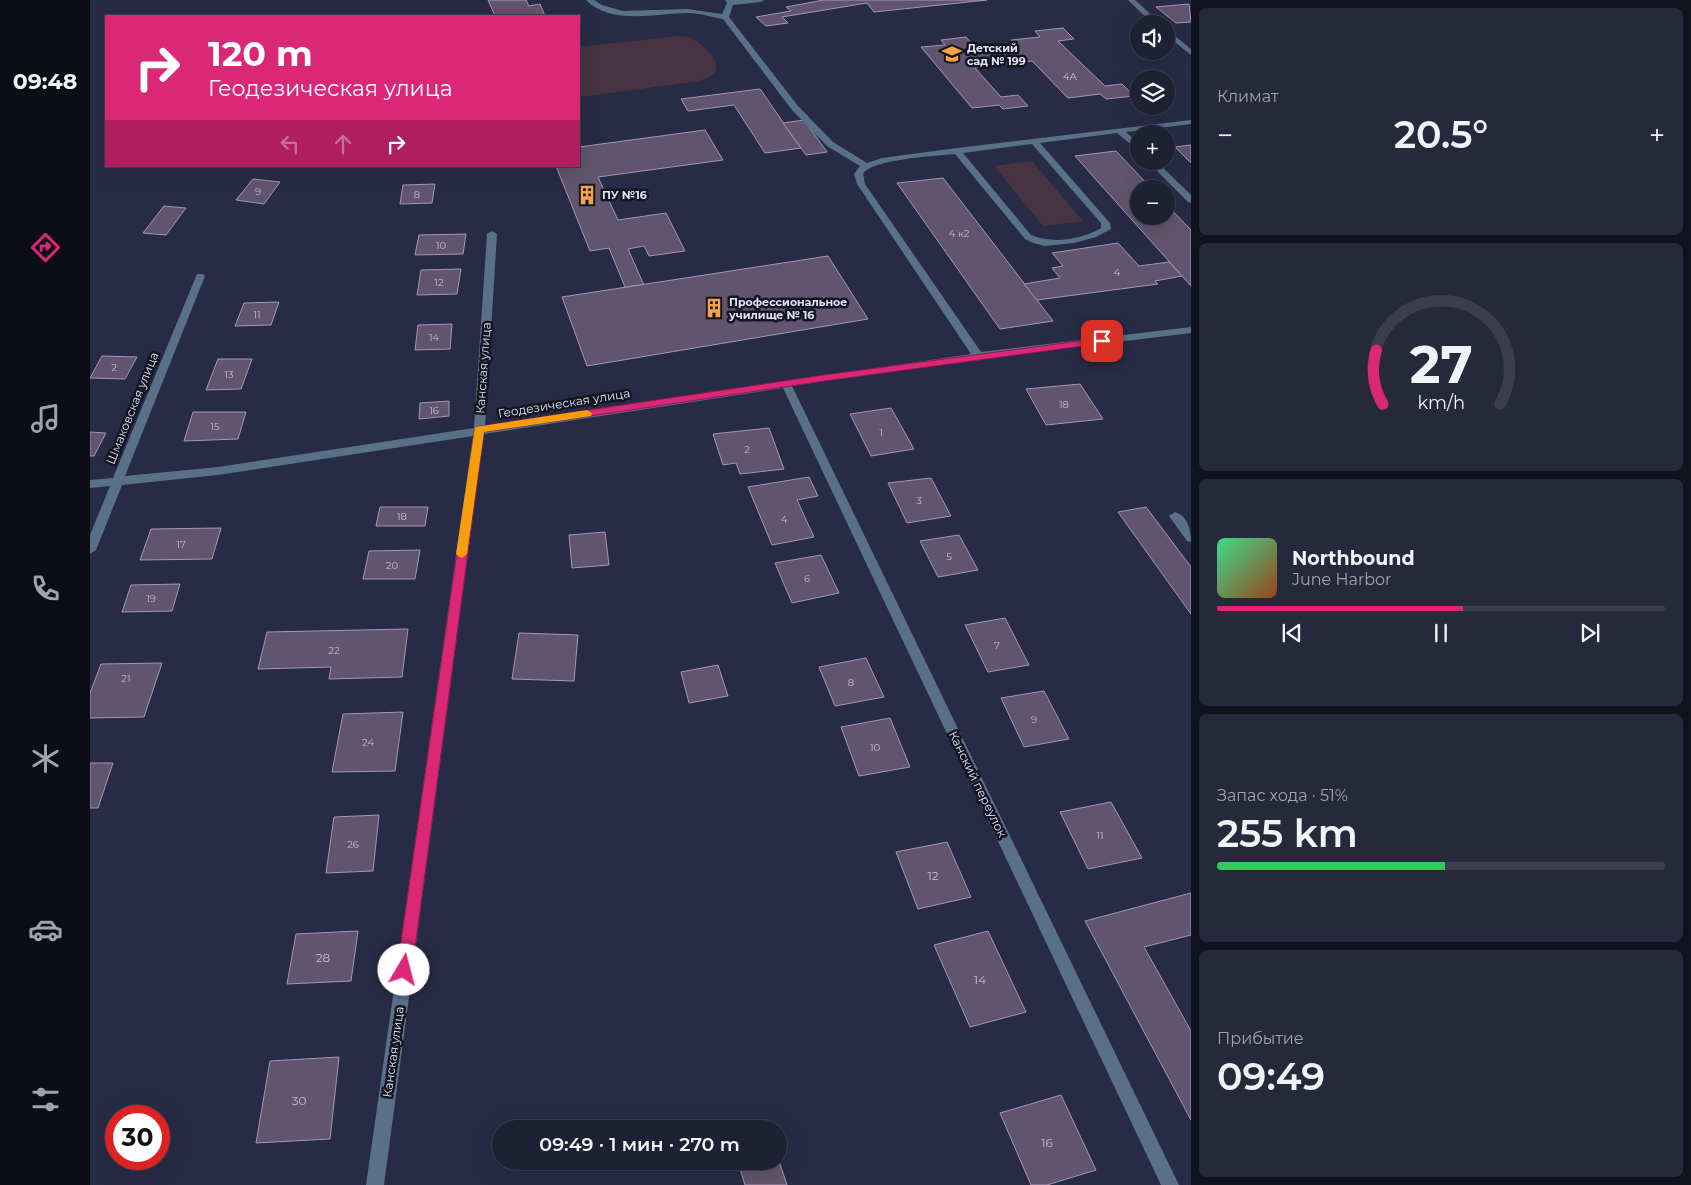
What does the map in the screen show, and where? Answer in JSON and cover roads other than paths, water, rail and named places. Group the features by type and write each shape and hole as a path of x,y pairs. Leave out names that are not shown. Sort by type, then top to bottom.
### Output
{"street":[{"path":"590,0 599,8 608,12 623,14 689,11 725,17 795,108 830,144 866,165"},
{"path":"725,17 729,2 761,0"},
{"path":"1131,0 1148,15"},
{"path":"1175,39 1191,53"},
{"path":"978,356 858,178 858,173 866,165 882,161 1191,122"},
{"path":"1119,130 1130,140"},
{"path":"958,151 1028,237 1040,242 1054,243 1099,234 1106,229 1105,224 1034,141"},
{"path":"1160,170 1191,200"},
{"name":"Канская улица","path":"375,1185 479,430 492,234"},
{"name":"Шмаковская улица","path":"90,550 200,276"},
{"name":"Геодезическая улица","path":"90,484 218,471 978,356 1191,330"},
{"name":"Канский переулок","path":"786,384 1170,1185"},
{"path":"1175,516 1191,538"}],"place":[{"name":"Детский сад № 199","path":"952,54"},
{"name":"ПУ №16","path":"587,195"},
{"name":"Профессиональное училище № 16","path":"714,308"}]}
